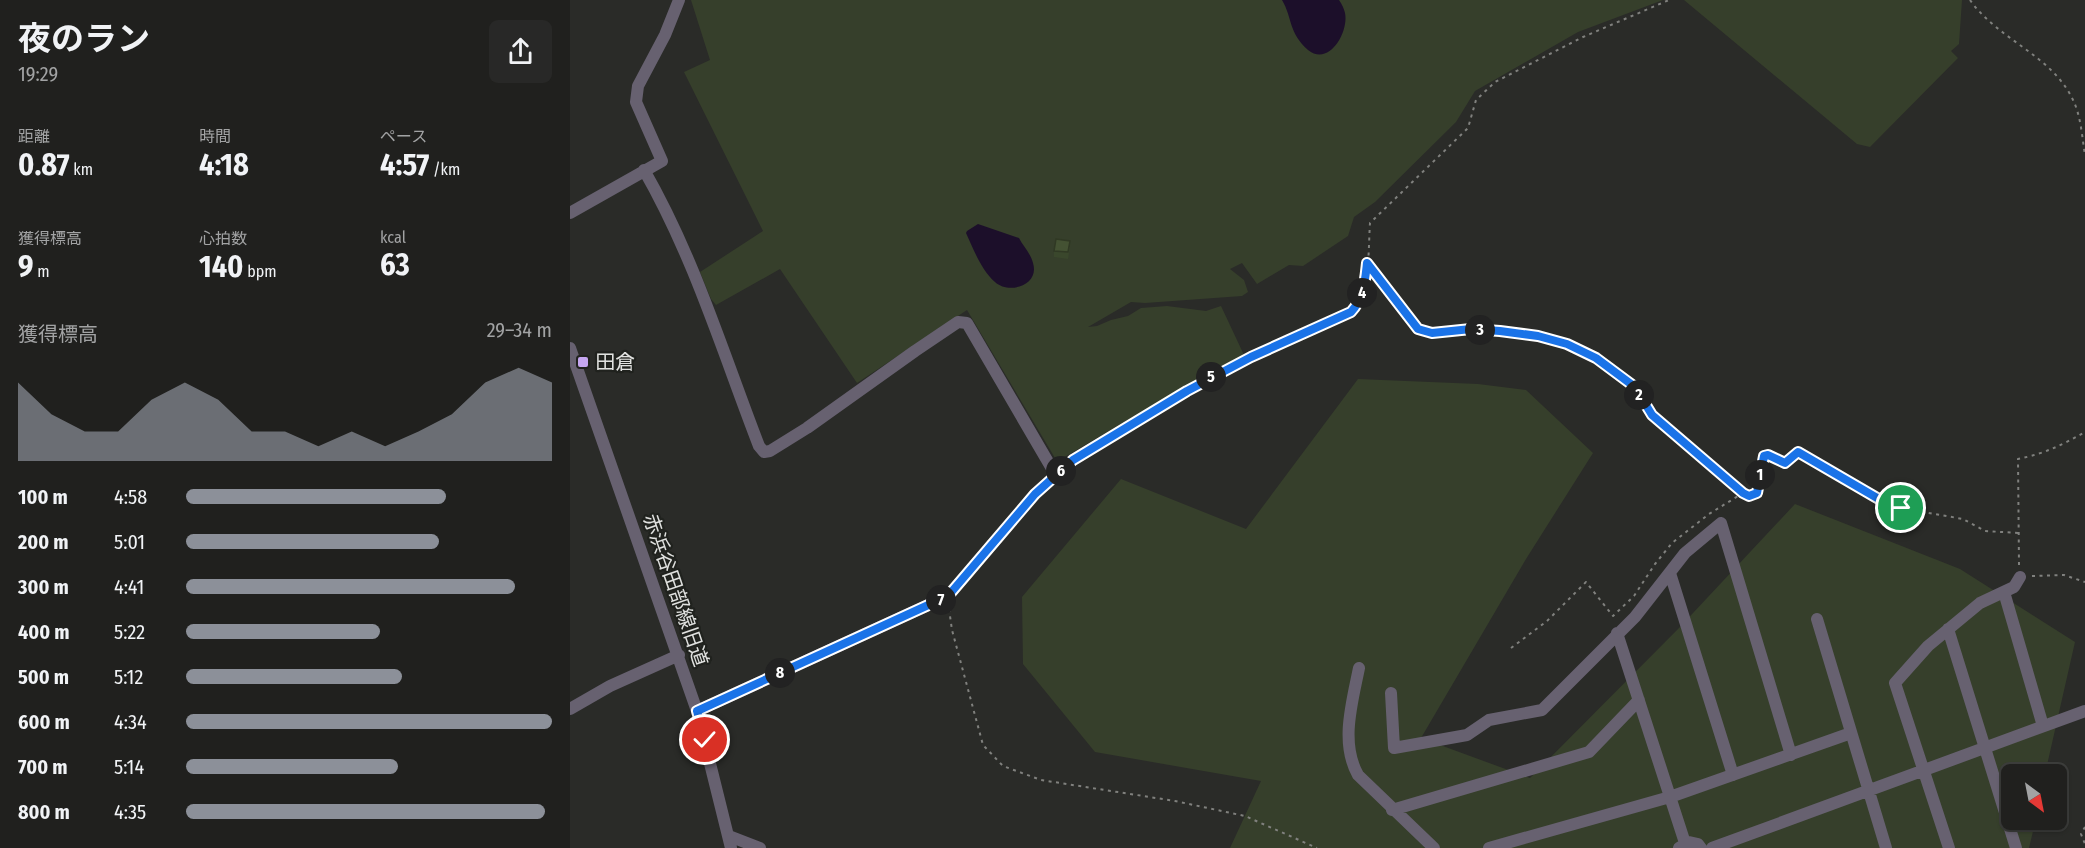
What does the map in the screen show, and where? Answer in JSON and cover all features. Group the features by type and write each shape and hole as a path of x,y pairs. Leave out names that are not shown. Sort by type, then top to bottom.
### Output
{"street":[{"path":"570,213 662,160 636,102 638,86 665,34 679,0"},
{"path":"644,170 673,224 697,278 734,382 759,446 764,452 770,451 807,428 958,322 967,323 1052,467 1059,473"},
{"name":"赤浜谷田部線旧道","path":"570,348 679,655 697,711 730,842"},
{"path":"1391,693 1394,748 1467,735 1489,720 1542,710 1635,617 1685,553 1721,523 1791,754"},
{"path":"1670,573 1733,775"},
{"path":"1949,848 1895,683 1928,646 1948,629 1980,603 2014,587 2020,577"},
{"path":"2004,592 2043,726"},
{"path":"697,711 948,596"},
{"path":"1817,619 1886,848"},
{"path":"1948,629 2016,848"},
{"path":"1617,633 1670,797 1682,846 1694,843 1701,848"},
{"path":"570,709 610,686 679,655"},
{"path":"1359,668 1351,709 1348,750 1352,764 1358,775 1392,810 1434,848"},
{"path":"1392,810 1589,752 1639,700"},
{"path":"1712,848 2085,711"},
{"path":"1490,848 1670,797 1851,734"},
{"path":"730,842 760,848"}],"path":[{"path":"1317,848 1245,816 1175,801 1041,780 1003,766 982,745 952,630 948,596 1035,494 1073,460 1187,391 1251,357 1351,312 1360,303 1365,282 1370,223 1468,128 1476,100 1496,82 1583,37 1669,0"},
{"path":"1970,0 1979,13 2002,34 2058,76 2077,109 2085,155"},
{"path":"1367,263 1418,329 1432,333 1471,329 1538,336 1567,344 1596,358 1635,387 1652,415 1749,496 1757,493 1764,456 1768,455 1785,463 1798,452 1884,502 1901,508 1963,519 1985,531 2019,533"},
{"path":"2085,432 2055,449 2018,459 2020,577 2064,575 2085,582"},
{"path":"1511,648 1547,621 1586,582 1613,616"},
{"path":"2085,827 2081,834 2085,843"}],"green space":[{"path":"691,0 1663,0 1578,32 1475,91 1456,122 1375,202 1354,217 1348,236 1303,266 1289,265 1257,284 1242,263 1230,269 1244,280 1248,292 1242,296 1131,302 1088,327 1128,316 1141,308 1167,306 1206,311 1221,306 1244,355 1175,392 1063,458 1055,458 967,310 857,383 780,269 716,305 711,299 700,272 763,231 684,72 710,60"},
{"path":"1684,0 1962,0 1959,44 1951,51 1958,58 1870,147 1857,144"},
{"path":"1358,379 1478,384 1526,390 1593,453 1526,559 1421,738 1530,778 1679,628 1795,504 1960,569 2075,642 2047,764 2001,764 2001,830 2033,830 2029,848 1230,848 1261,781 1095,752 1023,664 1022,597 1121,479 1246,529"}],"shaded area":[{"path":"1282,0 1339,0 1345,11 1345,21 1341,38 1336,45 1323,54 1316,54 1308,50 1297,37"},
{"path":"978,224 1019,238 1033,263 1034,271 1028,282 1022,286 1008,288 1001,286 990,277 978,259 966,233"}],"building":[{"path":"1056,239 1070,241 1068,252 1054,251"}],"place":[{"name":"田倉","path":"583,362"}],"route":[{"path":"705,740 697,711 948,596 1035,494 1073,460 1187,391 1251,357 1351,312 1360,303 1367,263 1418,329 1432,333 1471,329 1538,336 1567,344 1596,358 1635,387 1652,415 1749,496 1757,493 1764,456 1768,455 1785,463 1798,452 1884,502 1901,508"}]}
